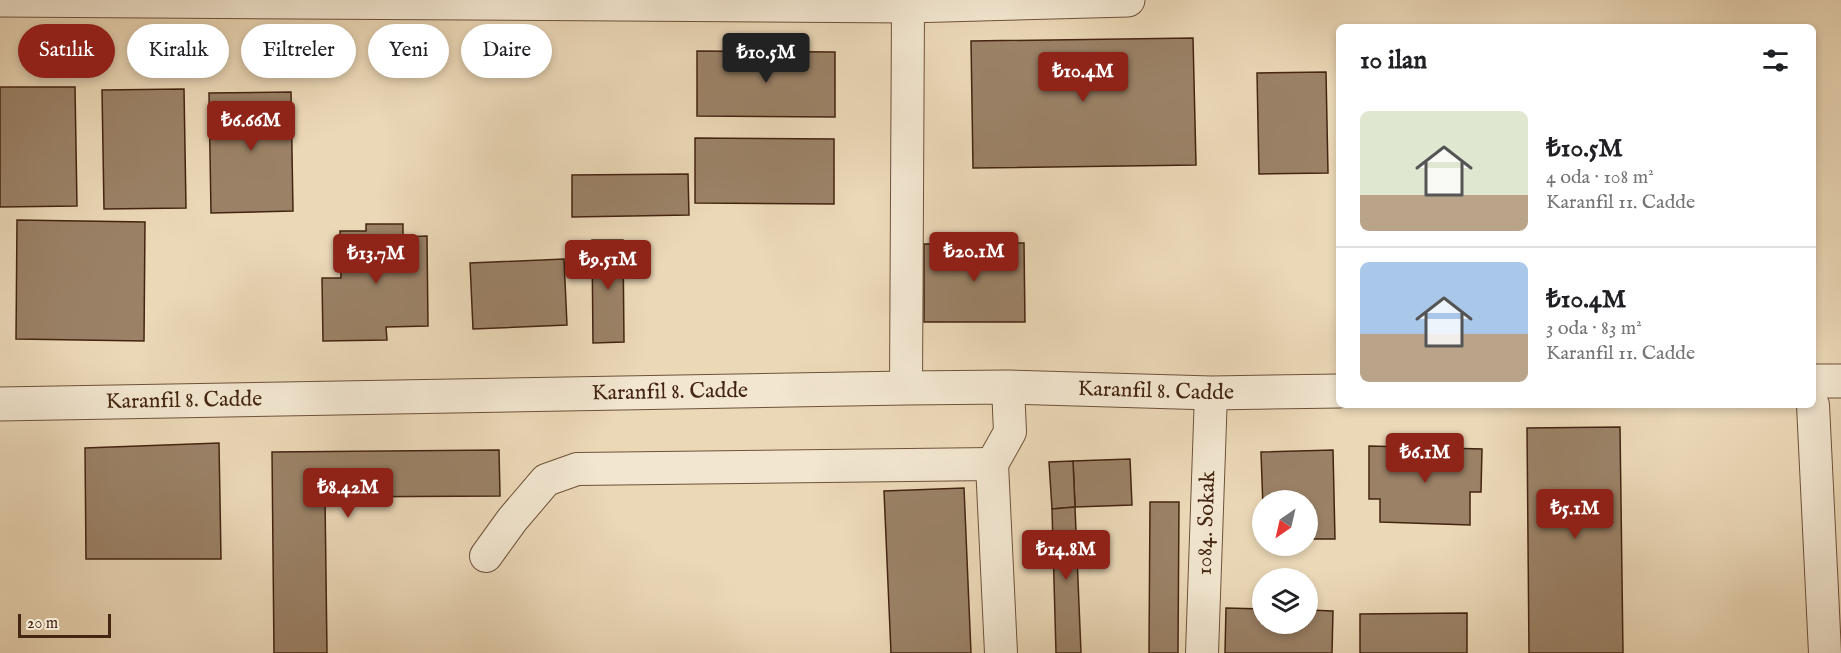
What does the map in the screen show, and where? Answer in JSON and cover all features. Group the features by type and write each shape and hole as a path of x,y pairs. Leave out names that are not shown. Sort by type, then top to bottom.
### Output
{"street":[{"path":"0,0 908,6 1128,0"},
{"path":"906,388 908,6"},
{"path":"1816,381 1841,381"},
{"path":"1001,653 992,464 1010,432 1008,387"},
{"name":"Karanfil 8. Cadde","path":"0,404 906,388 1008,387 1210,393 1336,390"},
{"name":"1084. Sokak","path":"1202,653 1210,393"},
{"path":"1813,408 1825,653"},
{"path":"486,556 512,520 546,480 577,469 992,464"}],"building":[{"path":"1193,38 1196,165 973,168 971,41"},
{"path":"697,51 835,52 835,117 697,116"},
{"path":"1326,72 1328,173 1259,174 1257,73"},
{"path":"0,87 75,87 77,206 0,207"},
{"path":"184,89 186,208 104,209 102,90"},
{"path":"291,92 293,211 211,213 209,93"},
{"path":"695,138 834,139 834,204 695,203"},
{"path":"688,174 689,215 572,217 572,175"},
{"path":"17,220 145,222 144,341 16,339"},
{"path":"366,224 403,224 403,237 427,236 428,326 386,327 387,340 323,341 322,278 341,278 340,231 366,231"},
{"path":"592,240 623,240 624,342 593,343"},
{"path":"1024,243 1025,322 924,322 924,244"},
{"path":"564,259 567,325 473,329 470,263"},
{"path":"1620,427 1623,653 1529,653 1527,428"},
{"path":"219,443 221,559 86,559 85,448"},
{"path":"1369,446 1482,449 1481,492 1470,492 1470,525 1380,522 1380,499 1369,499"},
{"path":"499,450 500,496 325,497 327,653 274,653 272,452"},
{"path":"1333,450 1335,539 1318,539 1318,490 1262,490 1261,452"},
{"path":"1130,459 1132,505 1075,507 1073,461"},
{"path":"1073,461 1075,507 1052,509 1049,462"},
{"path":"964,488 971,653 891,653 884,491"},
{"path":"1150,502 1179,502 1178,653 1149,653"},
{"path":"1075,507 1081,653 1056,653 1052,509"},
{"path":"1226,608 1252,609 1252,634 1318,634 1318,610 1333,611 1332,653 1225,653"},
{"path":"1467,613 1467,653 1360,653 1360,614"}]}
